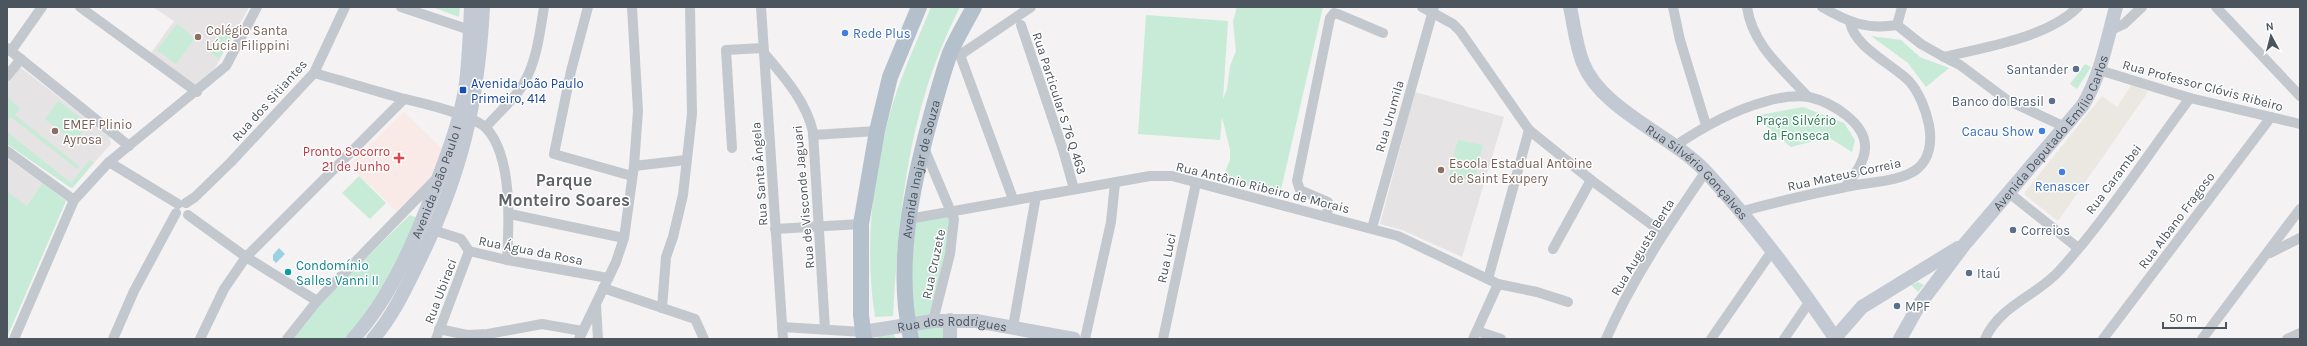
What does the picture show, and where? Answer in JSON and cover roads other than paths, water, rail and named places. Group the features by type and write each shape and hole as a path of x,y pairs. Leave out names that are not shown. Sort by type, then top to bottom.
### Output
{"main road":[{"name":"Avenida João Paulo I","path":"373,339 394,309 436,225 452,185 464,117 471,7"},
{"name":"Avenida João Paulo I","path":"354,339 364,327 389,289 428,206 464,117 478,76 483,7"},
{"path":"864,335 861,224 877,131 890,78 919,7"},
{"name":"Avenida Inajar de Souza","path":"910,332 904,265 909,219 923,146 974,7"},
{"name":"Rua Silvério Gonçalves","path":"1570,7 1583,64 1596,84 1612,101 1675,146 1706,171 1772,251 1810,301 1835,338"},
{"name":"Avenida Deputado Emílio Carlos","path":"1900,339 1918,305 1964,245 2065,127 2091,91 2099,70 2116,7"},
{"name":"Avenida Deputado Emílio Carlos","path":"1835,338 1862,307 1964,245"},
{"path":"1923,270 1932,274 1936,283"},
{"path":"950,320 950,339"},
{"name":"Rua dos Rodrigues","path":"864,335 910,332 933,321 950,320 976,321 1013,326 1049,336 1074,339"}],"street":[{"path":"42,7 9,50 129,146"},
{"path":"80,7 197,92"},
{"path":"14,339 74,200 109,162 197,92 226,66 257,7"},
{"path":"401,7 470,30"},
{"path":"486,128 524,83 534,61 544,7"},
{"path":"588,7 570,71 554,154 633,171 686,160"},
{"path":"438,334 488,334 542,324 581,335 621,251 624,238 633,171 638,111 632,7"},
{"name":"Rua Santa Ângela","path":"760,7 783,339"},
{"path":"1013,200 956,54 1031,7"},
{"path":"1422,7 1433,9 1460,31 1529,130 1591,180 1663,233"},
{"path":"1673,7 1680,40 1706,125"},
{"path":"1747,7 1748,17 1759,42 1808,97"},
{"path":"1822,7 1850,22 1867,26 1897,25 1921,44 1960,66 2006,100 2065,127"},
{"path":"1897,25 1902,7"},
{"path":"1944,57 2029,35 2071,14 2078,7"},
{"path":"2109,31 2124,24 2142,7"},
{"path":"2216,7 2300,96"},
{"name":"Rua dos Sitiantes","path":"113,339 134,290 170,225 186,210 314,73 340,9"},
{"name":"Rua Urumila","path":"1372,228 1433,9"},
{"path":"662,308 663,272 680,214 692,114 690,10"},
{"path":"1326,216 1329,205 1328,202 1300,190 1297,181 1330,18 1334,13 1338,14 1383,33"},
{"name":"Rua Mateus Correia","path":"1740,212 1846,186 1907,175 1917,169 1926,160 1931,136 1928,117 1912,85 1856,37 1850,22"},
{"name":"Rua Particular S 76 Q 463","path":"1021,25 1063,150 1074,189"},
{"path":"732,148 726,50 763,51"},
{"name":"Rua de Visconde Jaguari","path":"763,51 783,76 806,111 813,134 825,330"},
{"path":"7,76 20,59"},
{"name":"Rua Professor Clóvis Ribeiro","path":"2099,70 2190,98 2300,124"},
{"path":"314,73 404,98 464,117 486,128 493,138 502,162 510,214 507,260"},
{"path":"1675,146 1706,125 1764,102 1786,98 1808,97 1834,107 1850,119 1863,134 1865,147 1864,158 1846,186"},
{"path":"200,339 224,289 246,257 404,98"},
{"name":"Rua Carambei","path":"1985,339 1992,326 2004,312 2051,279 2078,248 2190,98"},
{"name":"Rua Albano Fragoso","path":"2103,339 2271,117"},
{"path":"1488,279 1529,130"},
{"path":"813,134 877,131"},
{"path":"923,146 928,161 952,211"},
{"path":"7,151 74,200"},
{"path":"109,162 186,210 246,257 317,301"},
{"name":"Rua Augusta Berta","path":"1606,339 1618,312 1663,233 1706,171"},
{"path":"287,339 317,301 440,176"},
{"name":"Rua Antônio Ribeiro de Morais","path":"909,219 1074,189 1163,176 1326,216 1398,236 1498,284 1537,292 1568,302"},
{"path":"1554,249 1591,180"},
{"path":"1084,339 1111,222 1115,183"},
{"name":"Rua Luci","path":"1162,339 1196,183"},
{"path":"2008,192 2078,248"},
{"path":"1013,326 1036,196"},
{"path":"411,204 428,206 434,209 436,225"},
{"path":"2202,339 2267,255 2300,208"},
{"name":"Rua Cruzete","path":"933,321 950,254 954,219 952,211"},
{"path":"510,214 624,238"},
{"path":"775,229 861,224"},
{"name":"Rua Água da Rosa","path":"436,225 461,239 469,251 507,260 608,278"},
{"path":"2267,255 2300,238"},
{"name":"Rua Ubiraci","path":"438,334 469,251"},
{"path":"1711,339 1772,251"},
{"path":"1498,284 1475,335 1501,339"},
{"path":"603,288 696,319 704,339"},
{"path":"1784,339 1810,301"},
{"path":"596,303 598,339"},
{"name":"Rua dos Rodrigues","path":"782,327 864,335"},
{"path":"2287,339 2300,333"}],"water":[{"path":"279,248 285,254 276,263 273,260 273,255"}],"place":[{"name":"Rede Plus","path":"845,33"},
{"name":"Colégio Santa Lúcia Filippini","path":"198,37"},
{"name":"Santander","path":"2076,69"},
{"name":"Avenida João Paulo Primeiro, 414","path":"463,90"},
{"name":"Banco do Brasil","path":"2052,101"},
{"name":"EMEF Plinio Ayrosa","path":"55,131"},
{"name":"Cacau Show","path":"2042,131"},
{"name":"Pronto Socorro 21 de Junho","path":"399,158"},
{"name":"Escola Estadual Antoine de Saint Exupery","path":"1441,170"},
{"name":"Renascer","path":"2062,172"},
{"name":"Correios","path":"2013,230"},
{"name":"Condomínio Salles Vanni II","path":"288,272"},
{"name":"Itaú","path":"1969,273"},
{"name":"MPF","path":"1897,306"}],"district":[{"name":"Parque Monteiro Soares","path":"564,190"}],"park label":[{"name":"Praça Silvério da Fonseca","path":"1796,128"}]}
